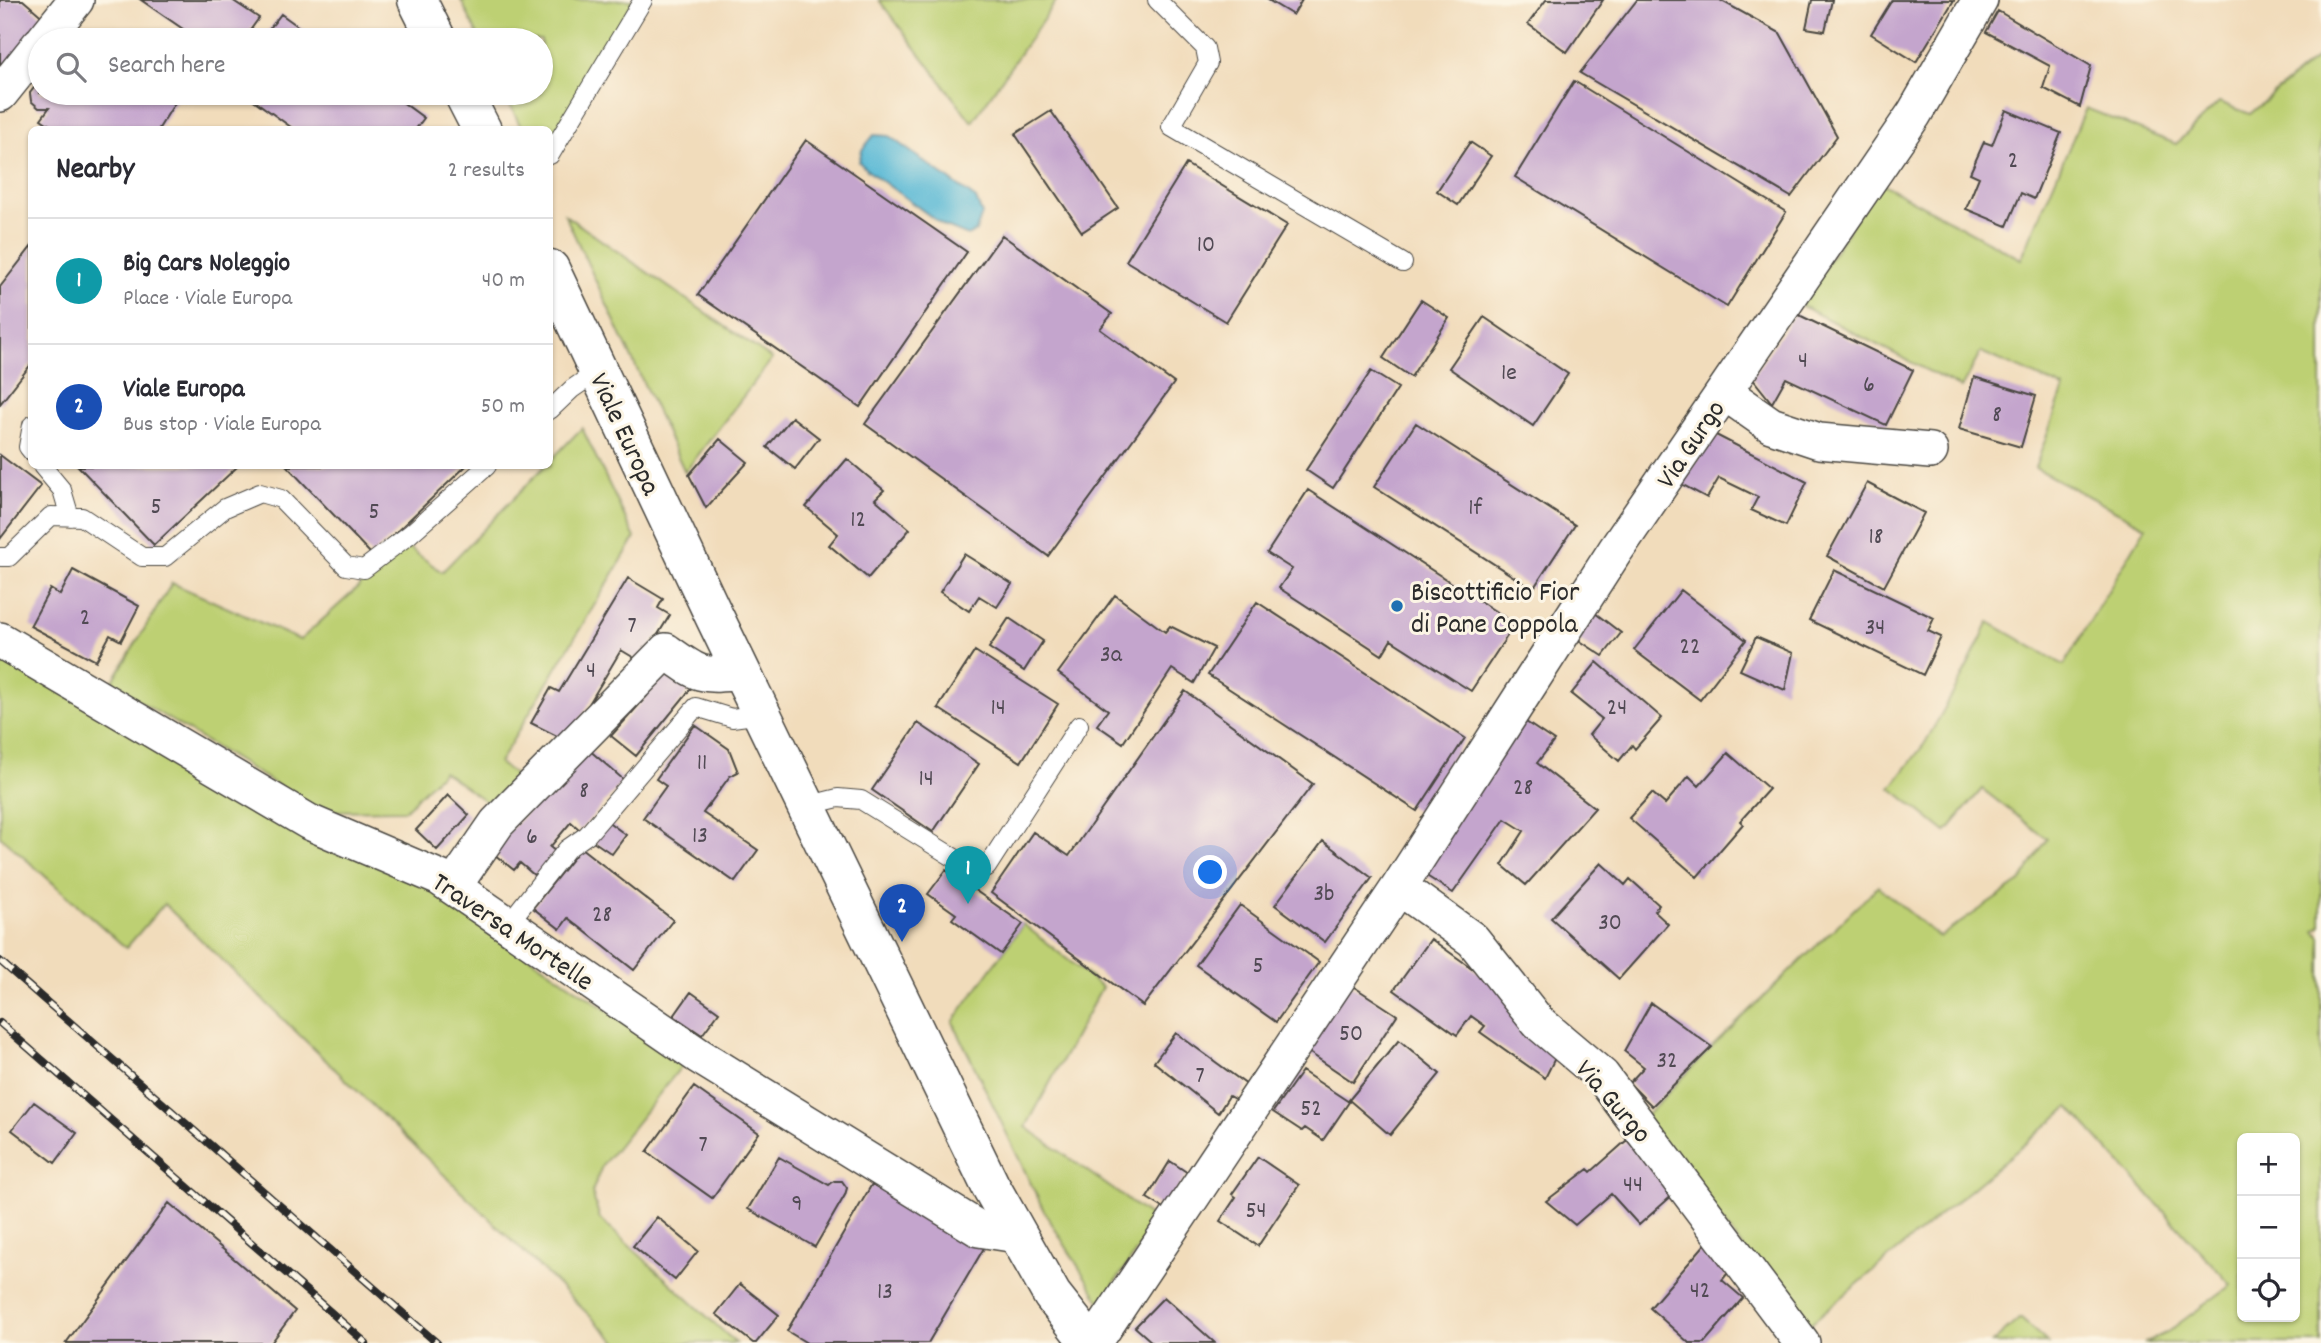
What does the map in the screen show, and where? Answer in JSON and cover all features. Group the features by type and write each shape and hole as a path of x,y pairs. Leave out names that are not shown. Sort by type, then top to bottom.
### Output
{"street":[{"path":"53,28 76,0"},
{"path":"417,0 431,28"},
{"name":"Via Gurgo","path":"1092,1343 1399,887 1615,551 1914,114 1980,0"},
{"path":"0,94 28,59"},
{"path":"469,105 480,126"},
{"name":"Viale Europa","path":"553,275 979,1164 1052,1295 1092,1343"},
{"path":"1724,392 1771,425 1819,441 1930,451"},
{"name":"Traversa Mortelle","path":"0,640 309,822 440,878 699,1056 979,1229 1017,1235"},
{"path":"453,887 498,823 666,652 691,670 711,676 741,672"},
{"name":"Via Gurgo","path":"1399,887 1473,940 1538,1022 1602,1076 1802,1343"}],"lane":[{"path":"553,150 643,0"},
{"path":"1157,0 1205,48 1208,63 1171,127 1403,263"},
{"path":"553,407 572,389 598,371"},
{"path":"44,469 62,490 70,517"},
{"path":"0,557 9,557 51,516 82,517 142,557 165,557 225,508 260,493 281,499 346,566 365,569 410,534 484,469"},
{"path":"508,924 567,849 587,835 696,707 732,718 762,714"},
{"path":"806,806 838,798 862,800 969,867 987,867 1079,725"}],"green space":[{"path":"461,0 634,0 553,134 553,126 520,126 510,105 553,105 553,28 474,28"},
{"path":"879,0 1057,0 972,122"},
{"path":"2321,54 2321,926 2315,931 2321,937 2321,1343 2144,1343 2166,1333 2231,1285 2069,1107 1805,1328 1643,1119 1712,1047 1878,886 1939,937 2020,882 2047,839 1982,789 1946,832 1891,788 1925,743 1989,622 2064,665 2146,527 2035,468 2064,388 1981,352 1961,388 1800,305 1879,182 2021,259 2086,108 2176,144 2219,102 2250,114"},
{"path":"565,215 772,359 685,472"},
{"path":"582,428 635,538 499,763 519,778 492,806 443,771 405,810 320,811 111,684 172,583 300,640 405,545 442,572 542,469 553,469 553,458"},
{"path":"0,658 422,883 684,1063 602,1166 592,1192 600,1219 736,1343 618,1343 164,904 126,948 0,836"},
{"path":"1023,924 1102,987 1026,1127 1157,1221 1101,1303 1044,1211 953,1022"},
{"path":"2020,1318 2048,1343 1992,1343"}],"water":[{"path":"874,135 889,136 976,199 982,214 976,231 968,236 944,226 867,170 859,162 862,150"}],"building":[{"path":"0,0 23,0 46,20 39,28 28,28 28,41 0,73"},
{"path":"141,0 232,0 259,18 252,28 182,28"},
{"path":"1268,0 1302,0 1293,15"},
{"path":"1546,0 1603,0 1567,52 1528,24"},
{"path":"1637,0 1720,0 1780,33 1837,136 1791,197 1580,73"},
{"path":"1812,0 1832,0 1825,31 1806,28"},
{"path":"1892,0 1954,0 1916,62 1871,34"},
{"path":"1998,11 2091,66 2080,107 2043,88 2050,66 1986,32"},
{"path":"281,14 300,28 270,28"},
{"path":"1574,81 1786,212 1727,307 1515,177"},
{"path":"36,105 174,105 160,126 51,126 41,119 49,108 39,108"},
{"path":"261,105 406,105 424,118 418,126 289,126"},
{"path":"2006,110 2061,133 2034,199 2021,193 2007,226 1966,209 1979,177 1970,173 1984,142 1992,145"},
{"path":"1051,111 1118,208 1082,232 1015,134"},
{"path":"806,140 967,252 860,407 698,295"},
{"path":"1470,142 1491,156 1458,205 1437,191"},
{"path":"1186,164 1287,225 1226,322 1126,261"},
{"path":"1002,235 1112,314 1100,329 1174,383 1048,556 865,424"},
{"path":"28,251 28,368 0,404 0,287"},
{"path":"1421,300 1449,318 1411,377 1383,358"},
{"path":"1795,313 1913,370 1886,425 1786,378 1772,403 1752,378"},
{"path":"1484,317 1568,374 1533,426 1449,368"},
{"path":"1371,371 1398,388 1333,488 1306,470"},
{"path":"1974,377 2036,396 2021,447 1959,429"},
{"path":"792,417 819,438 795,469 767,447"},
{"path":"1416,423 1575,525 1533,589 1374,487"},
{"path":"1714,434 1807,482 1786,526 1751,510 1758,497 1719,478 1707,498 1681,484"},
{"path":"720,439 748,462 706,508 689,475"},
{"path":"0,455 41,486 0,539"},
{"path":"847,459 884,490 875,499 910,529 868,578 829,545 838,534 806,507"},
{"path":"81,469 235,469 154,545"},
{"path":"290,469 463,469 372,555"},
{"path":"1867,483 1924,513 1884,587 1827,556"},
{"name":"Biscottificio Fior di Pane Coppola","path":"1308,490 1515,624 1471,691 1391,640 1382,655 1279,588 1292,569 1267,553"},
{"path":"964,554 1012,584 997,607 979,596 969,611 940,592"},
{"path":"73,570 139,606 121,641 110,635 96,661 30,626 50,589 60,595"},
{"path":"1834,570 1934,618 1928,631 1941,637 1923,675 1809,620"},
{"path":"628,578 663,599 658,608 670,615 641,662 621,650 567,741 531,723 551,688 559,692"},
{"path":"1681,590 1746,640 1700,700 1634,650"},
{"path":"1115,595 1165,632 1170,626 1214,648 1194,683 1172,669 1123,743 1097,725 1108,710 1058,673"},
{"path":"1257,602 1465,738 1417,811 1208,675"},
{"path":"1595,613 1621,633 1603,656 1577,639"},
{"path":"1009,618 1043,641 1024,671 989,648"},
{"path":"1756,637 1793,653 1785,690 1740,670"},
{"path":"975,651 1058,704 1021,762 938,708"},
{"path":"1597,662 1662,718 1635,749 1632,745 1619,761 1589,735 1602,719 1571,694"},
{"path":"667,668 693,686 636,756 611,736 647,696 642,692"},
{"path":"1185,691 1313,784 1143,1006 991,893 1033,832 1069,856"},
{"path":"1523,720 1554,741 1537,763 1595,808 1526,885 1502,865 1524,831 1505,819 1453,893 1422,873"},
{"path":"918,723 979,764 933,832 872,790"},
{"path":"695,725 729,749 738,772 730,776 703,813 758,850 735,882 643,818 666,786 656,779"},
{"path":"588,749 624,780 580,830 571,822 550,847 556,852 535,876 520,863 514,870 490,851"},
{"path":"1728,753 1769,789 1740,821 1743,824 1697,877 1629,818 1652,793 1665,804 1689,776 1699,786"},
{"path":"448,795 469,815 437,850 416,830"},
{"path":"603,818 626,835 612,854 593,841"},
{"path":"1323,841 1372,878 1325,942 1275,905"},
{"path":"581,848 673,920 634,970 568,918 560,929 533,908"},
{"path":"1601,863 1625,885 1630,879 1659,905 1654,911 1668,924 1619,979 1551,918"},
{"path":"946,870 1023,924 1001,954 952,919 956,914 928,894"},
{"path":"1240,905 1319,962 1276,1022 1196,965"},
{"path":"1431,939 1508,994 1557,1054 1545,1078 1480,1032 1485,1026 1471,1016 1457,1035 1394,990"},
{"path":"1348,983 1397,1015 1353,1082 1304,1049"},
{"path":"691,992 719,1012 702,1035 674,1016"},
{"path":"1651,1003 1712,1047 1652,1106 1629,1083 1644,1067 1624,1051"},
{"path":"1176,1033 1247,1085 1236,1100 1229,1096 1218,1113 1154,1062"},
{"path":"1399,1040 1440,1074 1390,1135 1349,1100"},
{"path":"1302,1071 1349,1102 1323,1140 1305,1128 1302,1131 1273,1112"},
{"path":"694,1087 759,1133 712,1198 647,1152"},
{"path":"34,1102 77,1133 55,1163 12,1130"},
{"path":"1627,1140 1675,1193 1639,1225 1611,1194 1575,1225 1546,1201 1588,1169 1591,1172"},
{"path":"779,1157 829,1185 834,1181 842,1181 847,1188 815,1247 748,1209"},
{"path":"1258,1157 1299,1185 1258,1246 1220,1221 1236,1197 1232,1194"},
{"path":"1170,1161 1188,1173 1165,1209 1147,1198"},
{"path":"872,1184 984,1248 928,1343 807,1343 787,1331"},
{"path":"169,1203 295,1311 271,1343 66,1343"},
{"path":"657,1217 698,1251 675,1280 633,1246"},
{"path":"1706,1243 1733,1267 1722,1280 1743,1298 1704,1343 1689,1343 1650,1308"},
{"path":"740,1284 779,1315 756,1343 716,1314"},
{"path":"1164,1297 1215,1343 1153,1343 1135,1327"}],"railway":[{"path":"0,961 437,1343"},
{"path":"0,1023 366,1343"}],"place":[{"name":"Biscottificio Fior di Pane Coppola","path":"1397,606"},
{"name":"Big Cars Noleggio","path":"968,904"},
{"name":"Viale Europa","path":"902,942"}]}
